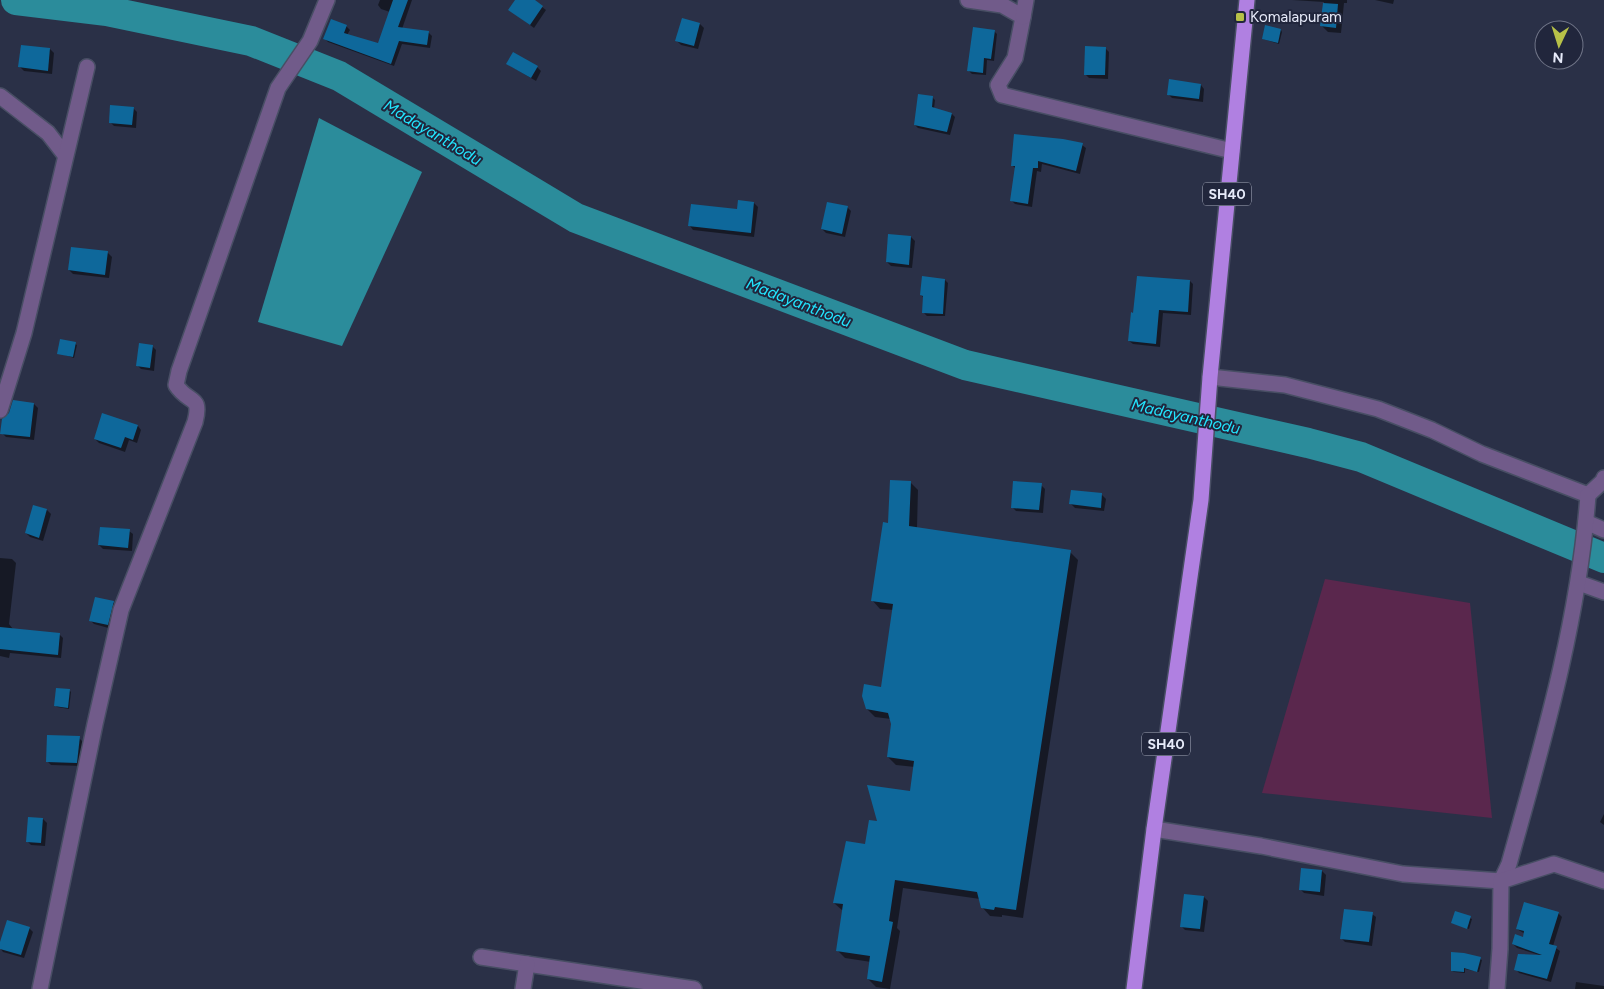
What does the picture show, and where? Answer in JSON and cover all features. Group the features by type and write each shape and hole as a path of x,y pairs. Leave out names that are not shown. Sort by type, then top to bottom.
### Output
{"main road":[{"name":"SH40","path":"1134,989 1154,829 1201,500 1209,383 1247,0"}],"street":[{"path":"40,989 93,733 121,610 197,415 198,408 196,402 181,393 176,385 179,371 278,88 310,41 327,0"},
{"path":"968,0 1002,5 1024,17"},
{"path":"1026,0 1015,58 998,85 1002,95 1232,151"},
{"path":"0,410 24,333 87,67"},
{"path":"0,96 48,133 65,155"},
{"path":"1209,383 1284,385 1378,409 1432,430 1482,454 1588,495"},
{"path":"1498,989 1501,881 1509,864 1551,714 1579,583 1588,495 1604,478"},
{"path":"1586,522 1604,530"},
{"path":"1579,583 1604,592"},
{"path":"1154,829 1261,846 1403,874 1501,881 1554,864 1604,881"},
{"path":"481,957 694,989"},
{"path":"523,989 527,964"}],"shaded area":[{"path":"319,118 422,172 342,346 258,322"},
{"path":"1325,579 1470,603 1492,818 1262,793"}],"building":[{"path":"393,0 408,0 398,27 429,31 427,45 399,41 391,64 323,39 331,19 347,25 344,33 378,43"},
{"path":"515,0 535,0 543,6 530,25 508,10"},
{"path":"1323,3 1338,4 1336,28 1320,26"},
{"path":"682,18 700,23 694,46 675,41"},
{"path":"1265,25 1281,29 1278,43 1262,39"},
{"path":"973,27 995,30 991,59 984,58 983,73 967,71"},
{"path":"21,45 50,48 48,71 18,67"},
{"path":"1085,46 1106,47 1105,75 1084,75"},
{"path":"513,52 538,66 531,78 506,64"},
{"path":"1169,79 1201,84 1199,99 1167,95"},
{"path":"918,94 933,96 932,107 952,113 947,132 914,125"},
{"path":"110,105 134,107 132,125 109,123"},
{"path":"1014,134 1083,143 1076,171 1038,161 1038,168 1033,168 1028,204 1010,201 1015,166 1011,166"},
{"path":"738,200 754,202 751,233 688,226 691,204 737,209"},
{"path":"827,202 848,206 842,234 821,229"},
{"path":"888,234 911,236 909,265 886,262"},
{"path":"71,247 108,251 105,275 68,270"},
{"path":"922,276 945,279 943,314 922,313 923,296 920,295"},
{"path":"1137,276 1190,280 1188,312 1159,310 1156,344 1128,341"},
{"path":"60,339 76,342 73,357 57,354"},
{"path":"139,343 153,345 150,368 136,366"},
{"path":"13,400 34,403 30,437 0,434 2,419 9,413"},
{"path":"102,413 138,425 133,440 125,437 121,448 94,439"},
{"path":"890,480 911,481 909,526 1071,550 1016,910 995,907 994,910 981,908 977,892 895,880 889,921 893,922 882,982 867,979 870,956 836,951 843,904 833,903 846,841 865,844 869,820 877,821 867,785 910,791 914,761 887,757 891,724 888,713 866,709 862,696 864,684 881,687 893,604 871,601 883,522 888,523"},
{"path":"1013,481 1042,483 1039,510 1011,508"},
{"path":"1071,490 1102,493 1101,508 1069,504"},
{"path":"33,505 47,509 39,538 25,533"},
{"path":"100,527 130,529 128,548 98,545"},
{"path":"95,597 114,601 108,625 89,621"},
{"path":"0,627 60,633 58,655 0,649"},
{"path":"56,688 70,689 68,708 54,706"},
{"path":"47,735 80,736 77,763 46,762"},
{"path":"28,817 43,818 41,843 26,842"},
{"path":"1301,868 1322,870 1320,892 1299,890"},
{"path":"1184,894 1204,896 1200,929 1180,927"},
{"path":"1524,902 1559,912 1549,944 1557,946 1547,979 1514,970 1518,954 1542,955 1512,944 1515,934 1523,937 1524,931 1516,929"},
{"path":"1344,909 1373,912 1369,942 1340,939"},
{"path":"1455,911 1471,916 1467,929 1451,923"},
{"path":"7,920 30,927 21,955 0,949 0,942"},
{"path":"1451,952 1481,957 1477,972 1464,968 1464,972 1451,971"}],"waterway":[{"name":"Madayanthodu","path":"16,0 107,11 251,41 339,76 576,218 965,365 1308,443 1361,457 1604,558"}],"place":[{"name":"Komalapuram","path":"1240,17"}]}
